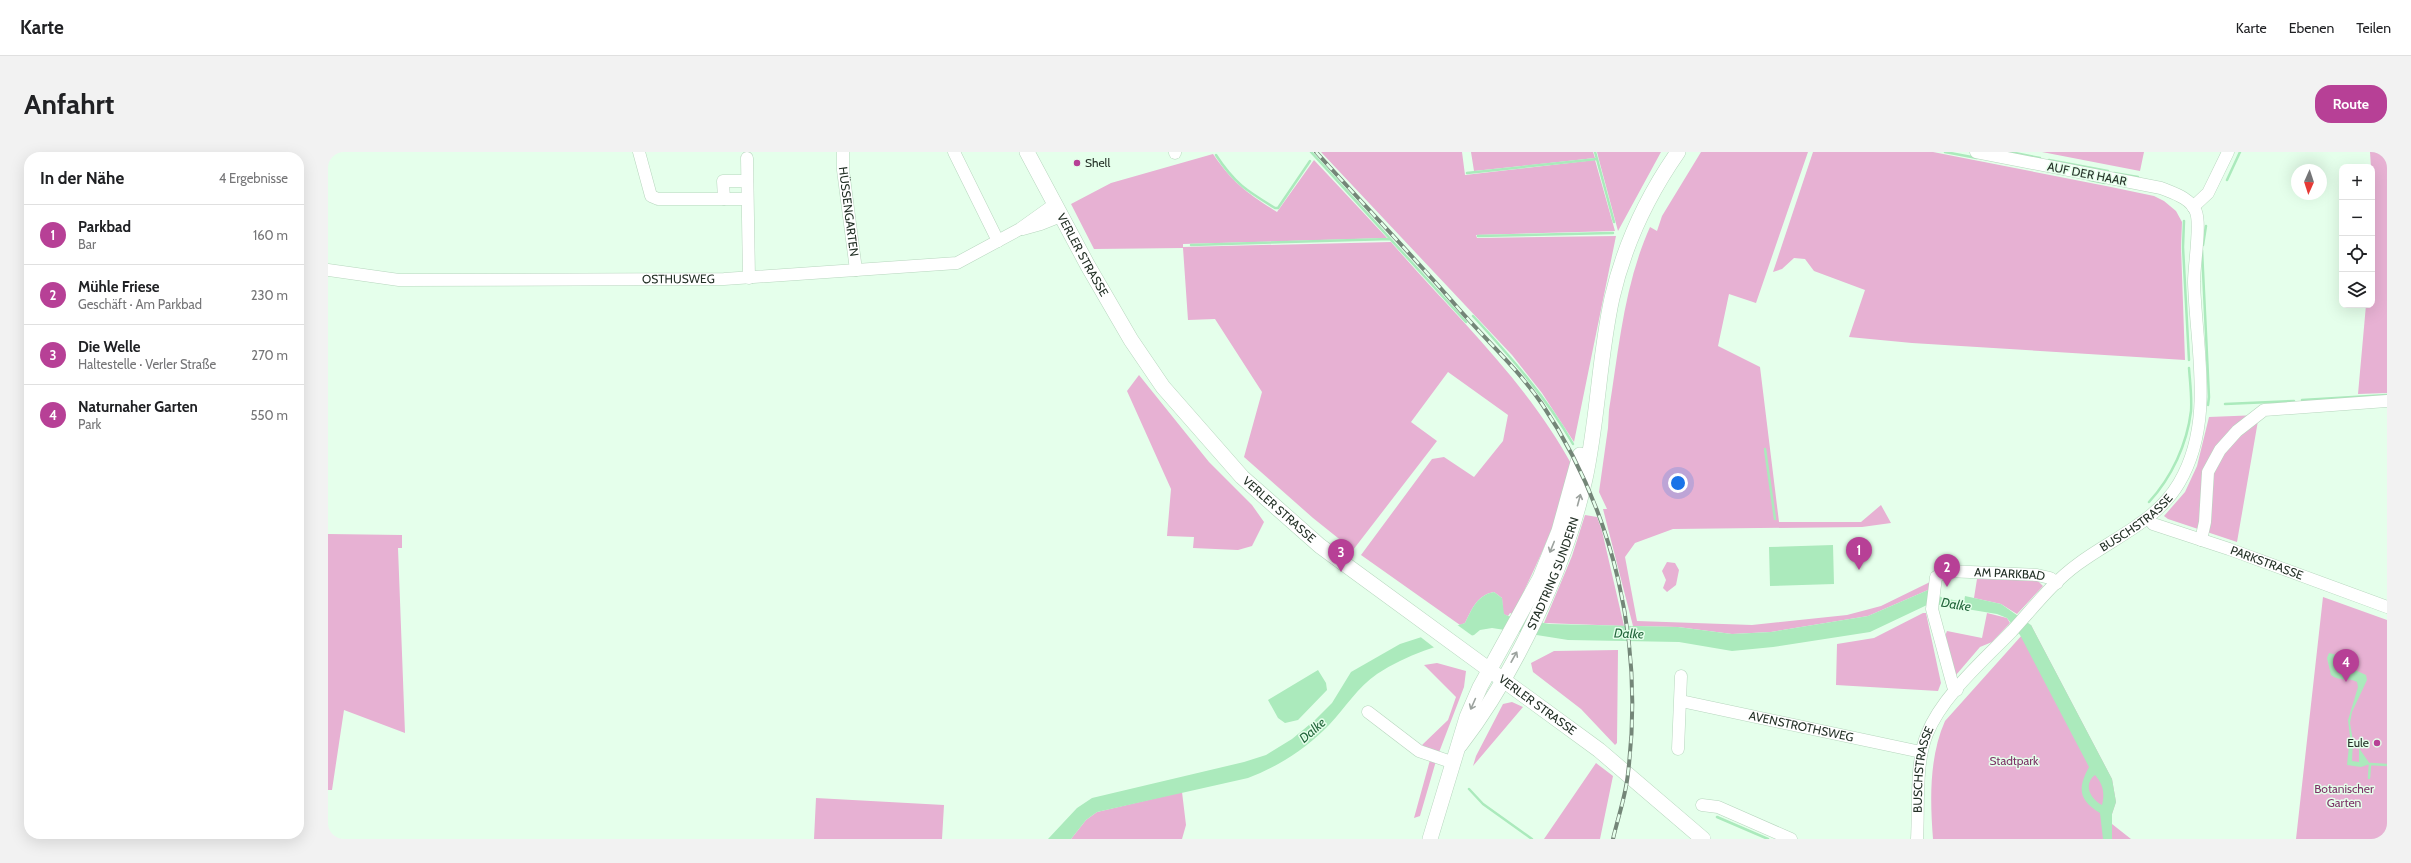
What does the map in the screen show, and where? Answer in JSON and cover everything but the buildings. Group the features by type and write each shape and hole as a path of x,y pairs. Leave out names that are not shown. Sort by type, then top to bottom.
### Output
{"main road":[{"name":"VERLER STRASSE","path":"1027,152 1131,340 1163,387 1202,434 1242,478 1286,518 1628,773 1703,839"},
{"name":"STADTRING SUNDERN","path":"1629,245 1631,231 1641,207 1669,152"},
{"name":"STADTRING SUNDERN","path":"1430,839 1460,745 1467,717 1480,687 1497,674 1518,635 1527,616 1540,578 1559,531 1598,383 1612,297 1639,219 1678,152"}],"street":[{"path":"639,152 651,196 658,199 747,199"},
{"name":"HÜSSENGARTEN","path":"844,152 843,170 856,270"},
{"path":"954,152 998,241"},
{"name":"AUF DER HAAR","path":"1976,152 2161,188 2187,200 2193,206"},
{"path":"2193,206 2208,193 2228,152"},
{"path":"747,158 749,278"},
{"path":"724,199 723,181 747,181"},
{"name":"BUSCHSTRASSE","path":"1917,839 1921,752 1935,717 1957,690 2057,583 2078,564 2148,518 2168,499 2179,483 2189,462 2201,411 2194,282 2198,219 2193,206"},
{"name":"OSTHUSWEG","path":"328,270 399,280 749,278 957,263 1058,210"},
{"path":"2202,540 2205,522 2208,472 2220,450 2237,431 2264,410 2387,401"},
{"name":"PARKSTRASSE","path":"2148,518 2153,524 2202,540 2387,607"},
{"name":"AM PARKBAD","path":"1957,690 1953,686 1932,606 1936,577 1947,571 2037,575 2050,578 2057,583"},
{"path":"1678,749 1681,676"},
{"name":"AVENSTROTHSWEG","path":"1681,701 1921,752"},
{"path":"1368,712 1419,751 1454,763"},
{"path":"1702,805 1718,807 1791,839"}],"green space":[{"path":"1321,152 1462,152 1465,175 1595,160 1615,231 1476,235 1477,238 1616,236 1574,442 1542,393 1512,355"},
{"path":"1471,152 1593,152 1595,158 1474,171"},
{"path":"1597,152 1661,152 1618,231 1599,160"},
{"path":"1701,152 1808,152 1756,303 1729,294 1718,346 1760,367 1779,522 1861,522 1881,505 1891,523 1862,527 1673,529 1635,543 1625,557 1637,621 1752,625 1847,615 1881,606 1930,582 1928,590 1868,616 1771,632 1732,634 1678,627 1633,626 1603,509 1607,509 1599,492 1609,410 1628,294 1641,249 1650,227 1657,231 1662,216"},
{"path":"1813,152 1933,152 2154,196 2164,201 2176,211 2182,222 2181,247 2185,360 1912,343 1849,337 1865,290 1814,271 1805,259 1794,258 1782,269 1773,272"},
{"path":"2042,152 2144,152 2140,171"},
{"path":"2370,152 2387,152 2387,393 2358,394 2366,308 2375,308 2375,164 2371,164"},
{"path":"1213,154 1227,173 1241,187 1277,212 1314,160 1387,238 1183,244 1183,247 1391,242 1512,377 1554,435 1573,467 1554,524 1513,614 1510,613 1508,616 1503,614 1502,598 1494,592 1479,599 1465,623 1460,625 1361,555 1432,459 1444,457 1474,477 1503,441 1508,415 1448,372 1411,422 1437,441 1353,550 1313,518 1244,457 1262,392 1215,319 1188,320 1183,248 1094,249 1071,204 1111,183"},
{"path":"1139,375 1209,462 1252,505 1264,522 1252,546 1238,550 1193,548 1194,537 1167,536 1171,489 1127,391"},
{"path":"2259,415 2237,542 2168,519 2164,516 2185,492 2197,466 2209,417"},
{"path":"1585,515 1597,517 1602,531 1624,626 1544,623 1572,556"},
{"path":"328,534 402,535 402,548 398,548 405,733 344,710 332,790 328,790"},
{"path":"1667,562 1675,563 1679,570 1676,585 1667,592 1663,588 1666,580 1662,571"},
{"path":"1977,579 2037,580 2043,586 2017,614 2001,604 1974,598"},
{"name":"Botanischer Garten","path":"2323,597 2387,620 2387,839 2296,839"},
{"path":"1923,613 1926,613 1941,683 1938,691 1836,685 1837,644 1874,638"},
{"path":"1987,613 2007,618 2010,623 1992,642 1980,647 1956,675 1945,636 1947,631 1982,638"},
{"name":"Stadtpark","path":"2031,625 2112,779 2116,802 2112,814 2112,824 2131,839 1933,839 1931,794 1933,764 1945,721"},
{"path":"1618,650 1617,743 1615,745 1581,709 1533,672 1531,663 1554,651"},
{"path":"1437,663 1466,671 1464,687 1438,755 1422,745 1448,720 1456,697 1424,665"},
{"path":"1512,702 1523,707 1473,766 1476,756 1503,704"},
{"path":"1430,760 1436,761 1420,816 1414,818"},
{"path":"1596,763 1613,776 1600,839 1544,839"},
{"path":"1182,792 1186,825 1182,839 1071,839 1086,820 1097,812"},
{"path":"816,798 944,805 942,839 814,839"}],"water":[{"path":"1833,545 1834,584 1770,586 1769,547"},
{"name":"Dalke","path":"1928,590 1943,598 1964,602 1965,596 2001,604 2031,625 2112,779 2116,802 2112,814 2112,839 2103,839 2100,813 2084,799 2082,793 2083,782 2089,767 2020,635 2007,618 1997,614 1942,605 1927,605 1870,632 1773,647 1732,651 1679,642 1568,640 1492,628 1480,630 1474,635 1436,646 1400,661 1377,674 1358,691 1329,725 1311,742 1292,756 1270,768 1248,778 1097,812 1086,820 1071,839 1048,839 1077,808 1092,798 1244,762 1266,755 1292,739 1315,720 1332,703 1351,672 1400,644 1465,623 1479,599 1494,592 1502,598 1504,614 1549,624 1678,627 1732,634 1771,632 1868,616","holes":["2095,775 2103,789 2102,805 2091,795 2089,787 2091,779"]},
{"path":"2329,653 2345,657 2341,661 2346,666 2366,675 2367,680 2352,712 2350,723 2353,741 2352,761 2359,762 2359,748 2370,764 2361,767 2347,765 2350,737 2348,720 2358,687 2357,682 2337,678 2331,675 2327,658"},
{"path":"1318,670 1326,683 1327,690 1298,720 1285,723 1278,718 1268,700"}],"pier":[{"path":"1456,624 1474,637 1436,649 1418,635"}],"waterway":[{"path":"1311,152 1466,322"},
{"path":"1595,152 1597,159"},
{"path":"1945,152 1977,158"},
{"path":"2010,152 2040,158"},
{"path":"2227,180 2240,152"},
{"path":"1216,155 1235,180 1275,208 1278,208 1310,161"},
{"path":"1467,173 1597,159 1614,222"},
{"path":"2049,160 2108,171"},
{"path":"2114,173 2138,177"},
{"path":"2090,180 2105,183"},
{"path":"2184,221 2183,247 2189,360"},
{"path":"2203,245 2206,226"},
{"path":"1478,236 1613,233"},
{"path":"1191,245 1390,239"},
{"path":"2202,250 2209,397 2208,405"},
{"path":"1473,316 1527,377 1573,444"},
{"path":"2149,502 2165,482 2177,460 2186,436 2191,411 2189,368"},
{"path":"2302,400 2387,395"},
{"path":"2225,404 2294,401"},
{"path":"1765,449 1775,519"},
{"path":"2369,778 2370,764 2387,765"},
{"path":"1469,789 1483,804 1532,839"},
{"path":"1717,817 1768,839"}],"railway":[{"path":"1316,152 1502,355 1533,391 1567,446 1588,489 1606,534 1618,581 1627,628 1632,676 1632,724 1628,773 1624,798 1613,839"}],"place":[{"name":"Shell","path":"1077,163"},
{"name":"Parkbad","path":"1859,570"},
{"name":"Die Welle","path":"1341,572"},
{"name":"Mühle Friese","path":"1947,587"},
{"name":"Naturnaher Garten","path":"2346,682"},
{"name":"Eule","path":"2377,743"}]}
